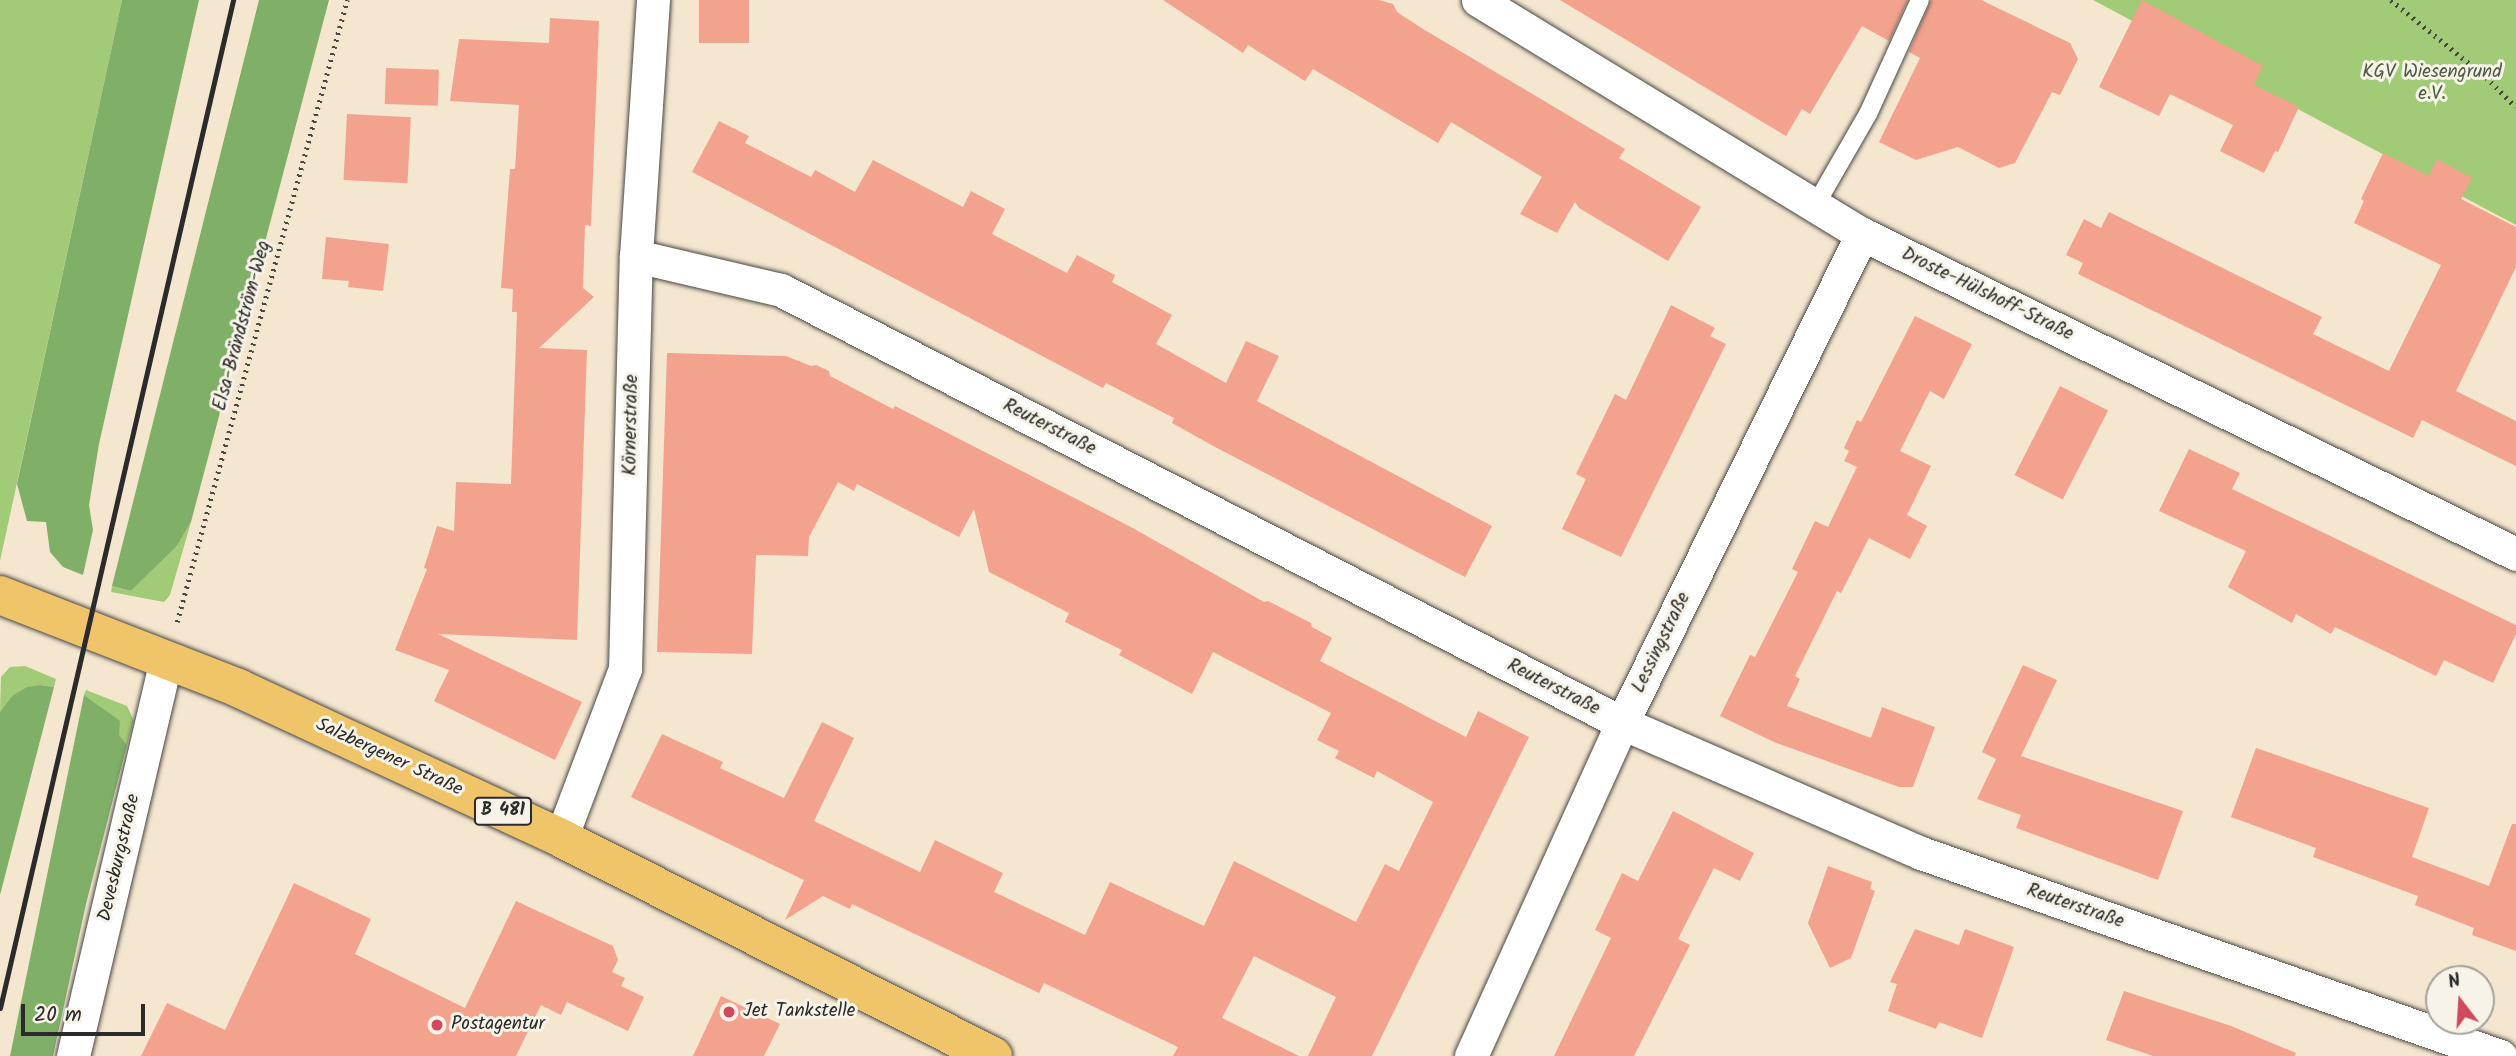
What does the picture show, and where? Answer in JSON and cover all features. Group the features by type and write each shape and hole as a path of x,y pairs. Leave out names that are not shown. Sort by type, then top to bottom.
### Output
{"main road":[{"name":"Salzbergener Straße","path":"0,595 238,688 561,838 993,1056"}],"street":[{"name":"Körnerstraße","path":"561,838 625,669 636,256 653,0"},
{"name":"Droste-Hülshoff-Straße","path":"1478,0 1861,234 2516,554"},
{"name":"Lessingstraße","path":"1471,1056 1622,723 1861,234"},
{"name":"Reuterstraße","path":"636,256 781,289 1622,723 1921,853 2500,1056"},
{"name":"Devesburgstraße","path":"74,1056 166,660"}],"lane":[{"path":"1815,205 1868,114 1920,0"}],"path":[{"name":"Elsa-Brändström-Weg","path":"166,660 347,0"},
{"path":"2391,0 2486,77 2516,107"}],"green space":[{"path":"0,0 122,0 0,561"},
{"path":"122,0 199,0 99,444 89,505 93,530 83,575 63,567 50,552 46,522 27,521 17,484"},
{"path":"259,0 329,0 191,522 177,546 131,591 112,586"},
{"name":"KGV Wiesengrund e.V.","path":"2093,0 2516,0 2516,225"},
{"path":"191,522 170,595 164,602 111,592 112,586 131,591 177,546"},
{"path":"25,666 56,679 54,687 40,685 11,697 0,712 1,677 10,667"},
{"path":"27,687 54,687 0,895 0,712 11,697"},
{"path":"86,690 127,706 134,721 127,745 84,695"},
{"path":"84,695 120,721 119,735 127,745 86,904 53,1056 10,1056"}],"building":[{"path":"699,0 749,0 749,43 699,43"},
{"path":"1163,0 1379,0 1393,4 1397,12 1423,29 1625,149 1619,158 1701,207 1668,261 1579,208 1575,202 1557,233 1520,214 1542,177 1451,122 1438,143 1313,69 1305,81 1248,45 1243,53"},
{"path":"1560,0 1908,0 1889,41 1862,26 1810,114 1802,109 1786,136"},
{"path":"1931,0 1981,0 2070,43 2078,59 2060,95 2052,92 2015,163 1999,168 1958,147 1916,160 1879,142 1920,58 1909,52"},
{"path":"2142,0 2263,66 2254,85 2299,107 2278,152 2275,151 2264,173 2220,151 2233,125 2170,94 2159,116 2099,87"},
{"path":"550,18 599,21 591,226 585,225 583,288 594,297 539,348 587,350 577,640 438,634 582,702 555,760 434,701 449,670 395,650 427,569 424,568 437,526 454,531 456,482 511,484 517,312 512,312 513,289 501,288 510,169 515,169 519,105 450,101 459,39 549,43"},
{"path":"386,68 439,70 438,106 385,104"},
{"path":"347,114 411,117 407,183 344,180"},
{"path":"719,121 749,136 745,143 811,177 815,170 855,192 873,160 963,207 971,191 1005,209 992,234 1067,273 1077,255 1115,275 1112,282 1172,315 1156,344 1226,383 1246,341 1279,356 1257,401 1492,526 1465,577 1217,448 1172,423 1174,418 1106,383 1103,388 692,172"},
{"path":"2383,153 2429,176 2437,159 2472,178 2461,199 2516,227 2516,267 2456,391 2516,421 2516,466 2422,420 2413,438 2078,274 2083,263 2066,255 2084,219 2101,228 2109,212 2322,317 2313,334 2389,371 2441,265 2354,223 2364,201 2361,199"},
{"path":"326,237 389,244 383,291 348,287 349,281 322,279"},
{"path":"1671,305 1715,328 1710,336 1726,344 1621,557 1562,529 1586,479 1576,474 1615,394 1626,400"},
{"path":"1915,316 1972,344 1944,399 1930,391 1900,451 1931,466 1907,515 1927,526 1910,559 1869,538 1841,593 1837,591 1795,676 1800,679 1787,706 1871,738 1882,707 1935,727 1913,787 1899,787 1774,742 1720,716 1750,655 1755,657 1798,572 1792,569 1815,521 1828,527 1857,467 1844,461 1849,451 1844,448 1857,420 1861,422"},
{"path":"667,353 786,356 811,366 816,365 829,371 830,376 893,409 895,406 1129,526 1264,602 1268,601 1311,623 1312,627 1332,638 1320,661 1466,737 1478,711 1529,737 1372,1056 1308,1056 1336,997 1254,956 1222,1018 1299,1056 1173,1056 1178,1047 1044,983 1039,993 852,904 850,909 823,896 785,920 804,880 631,797 662,734 723,762 720,768 784,798 822,722 854,738 814,821 920,872 935,840 1003,873 994,892 1085,935 1110,882 1204,926 1234,861 1356,922 1385,864 1399,871 1433,802 1377,771 1374,778 1335,758 1339,751 1317,740 1331,713 1213,652 1192,694 1119,655 1122,650 1065,622 1069,613 989,572 974,509 959,537 857,484 854,491 838,482 809,537 808,556 756,555 752,654 657,652"},
{"path":"2060,386 2108,411 2063,500 2015,475"},
{"path":"2189,449 2240,473 2232,489 2516,625 2516,634 2493,683 2444,660 2436,676 2335,627 2331,634 2296,614 2292,623 2228,587 2246,551 2159,511"},
{"path":"2023,665 2057,680 2021,756 2183,811 2158,880 2016,828 2021,815 1977,799 1996,759 1982,752"},
{"path":"2256,748 2429,808 2412,857 2489,886 2512,824 2516,824 2516,951 2472,935 2474,928 2415,905 2418,896 2313,857 2316,848 2231,817"},
{"path":"1673,811 1754,853 1740,881 1714,868 1678,939 1690,945 1634,1056 1554,1056 1611,938 1595,930 1622,873 1638,881"},
{"path":"1828,866 1872,882 1870,889 1875,891 1851,958 1830,968 1808,923"},
{"path":"294,883 371,919 355,954 465,1008 516,901 613,946 618,960 612,972 625,978 621,986 644,997 628,1031 567,1002 561,1015 541,1005 516,1056 141,1056 167,1003 225,1030"},
{"path":"1915,929 1959,945 1965,929 2014,947 1982,1038 1939,1022 1936,1029 1888,1011 1897,984 1890,982"},
{"path":"2124,991 2231,1026 2296,1053 2295,1056 2153,1056 2106,1040"},
{"path":"721,996 780,1024 764,1056 693,1056"}],"railway":[{"path":"0,1008 233,0"}],"place":[{"name":"Jet Tankstelle","path":"729,1012"},
{"name":"Postagentur","path":"437,1025"}]}
